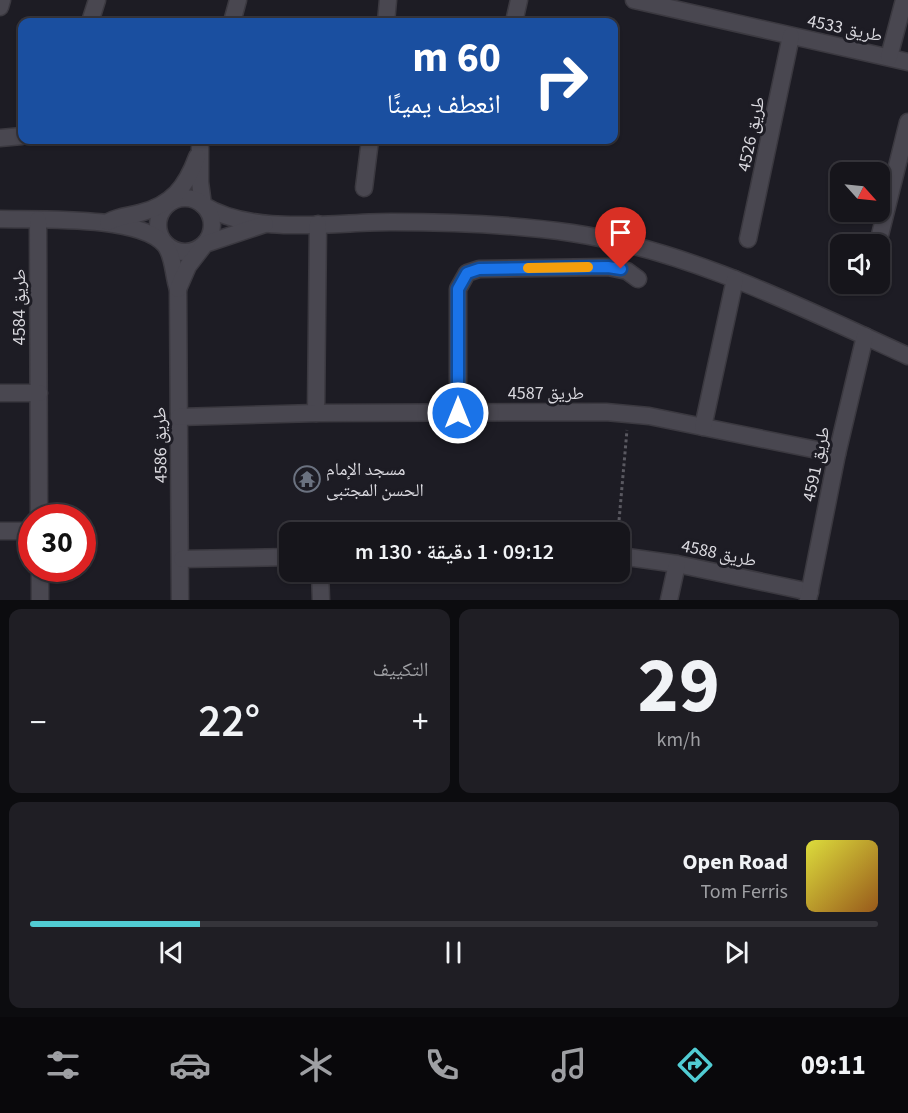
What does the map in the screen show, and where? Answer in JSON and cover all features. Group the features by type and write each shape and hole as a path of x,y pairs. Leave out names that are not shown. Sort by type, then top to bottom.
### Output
{"street":[{"path":"0,7 2,0"},
{"path":"91,18 97,0"},
{"path":"233,18 238,0"},
{"path":"386,18 388,0"},
{"path":"515,18 519,0"},
{"name":"طريق 4533","path":"634,0 694,7 791,36 908,62"},
{"path":"889,57 903,0"},
{"name":"طريق 4526","path":"748,239 791,36"},
{"path":"880,234 908,122"},
{"path":"0,138 18,136"},
{"path":"166,246 161,239 157,222 160,214 189,174 201,144"},
{"path":"201,144 200,182 203,205 212,220 210,237 205,244"},
{"path":"364,188 370,144"},
{"path":"107,222 171,201 188,198 228,216 267,223 472,223 562,232 622,242 735,279 908,356"},
{"path":"0,219 107,222 148,232 173,250 190,252 205,244 267,223"},
{"name":"طريق 4584","path":"38,220 39,504"},
{"path":"316,413 318,224"},
{"name":"طريق 4586","path":"178,288 188,266 205,244"},
{"name":"طريق 4586","path":"166,246 178,288 182,559 180,600"},
{"path":"458,413 458,289 467,273 479,269 608,267 627,271 638,279"},
{"path":"702,427 735,279"},
{"name":"طريق 4591","path":"809,596 837,454 865,336"},
{"path":"0,393 39,393"},
{"name":"طريق 4587","path":"179,417 316,413 628,414 837,454"},
{"path":"0,531 18,531"},
{"path":"182,559 279,557"},
{"name":"طريق 4588","path":"630,557 677,564 809,596"},
{"path":"669,600 677,564"},
{"path":"40,582 40,600"},
{"path":"320,582 321,600"}],"path":[{"path":"619,522 628,414"}],"slow traffic":[{"path":"528,268 588,267"}],"place":[{"name":"مسجد الإمام الحسن المجتبى","path":"307,479"}],"route":[{"path":"458,413 458,289 467,273 479,269 608,267 621,269"}]}
